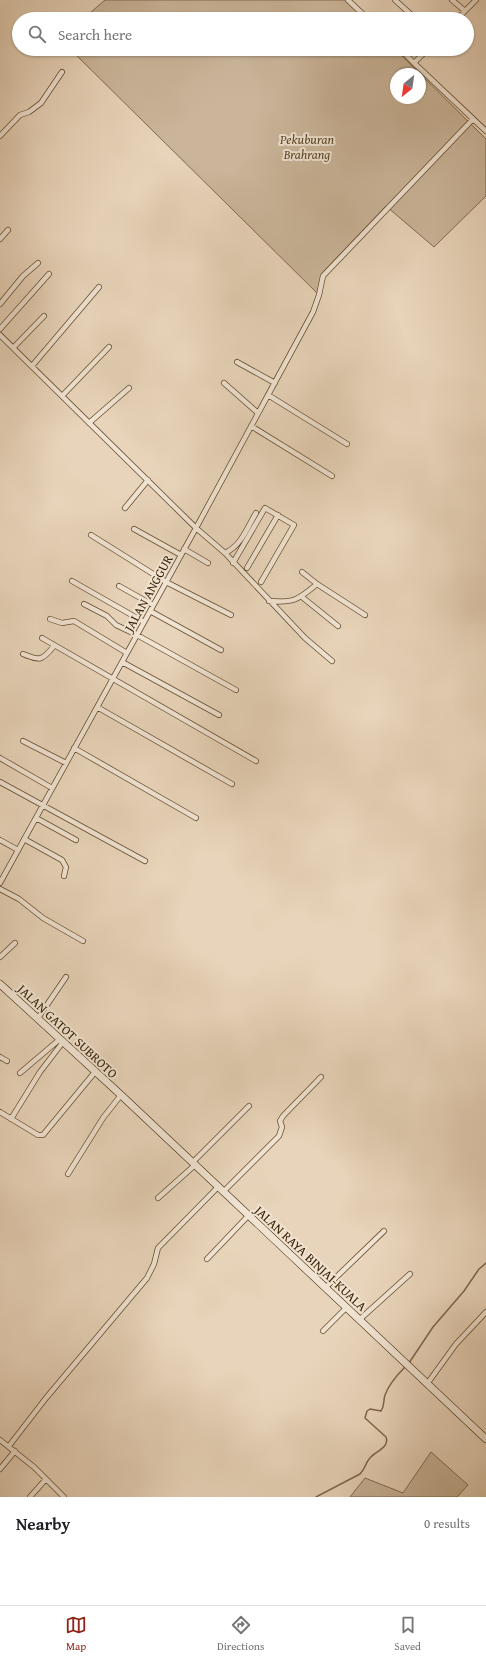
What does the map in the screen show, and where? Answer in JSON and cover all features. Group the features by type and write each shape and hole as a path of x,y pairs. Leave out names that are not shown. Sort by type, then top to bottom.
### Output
{"main road":[{"name":"JALAN GATOT SUBROTO","path":"0,984 121,1095"},
{"name":"JALAN RAYA BINJAI-KUALA","path":"121,1095 486,1439"}],"street":[{"path":"348,0 361,12"},
{"path":"396,0 409,12"},
{"path":"452,0 465,11 476,0"},
{"path":"407,56 486,131"},
{"path":"414,63 421,56"},
{"path":"0,136 20,115 29,112 41,103 62,72"},
{"name":"JALAN ANGGUR","path":"0,883 154,605 313,312 319,295 323,276 473,118"},
{"path":"0,239 8,230"},
{"path":"0,304 23,276 38,262"},
{"path":"0,328 49,274"},
{"path":"32,366 100,287"},
{"path":"13,348 44,316"},
{"path":"0,335 63,395 89,423 196,528 225,553 269,602 305,638 332,661"},
{"path":"63,395 109,346"},
{"path":"238,362 275,383"},
{"path":"224,383 258,413"},
{"path":"89,423 129,388"},
{"path":"268,395 348,444"},
{"path":"251,426 332,476"},
{"path":"126,508 148,480"},
{"path":"233,563 265,508 294,525 261,582"},
{"path":"225,553 233,550 238,544 256,513"},
{"path":"247,568 278,515"},
{"path":"134,529 181,555"},
{"path":"91,535 166,582 231,615"},
{"path":"184,550 208,563"},
{"path":"302,572 317,584 366,615"},
{"path":"72,581 144,622"},
{"path":"269,602 286,603 302,597 317,584"},
{"path":"119,586 154,605"},
{"path":"302,597 338,626"},
{"path":"84,604 107,616 116,625 137,635 236,690"},
{"path":"150,611 221,650"},
{"path":"50,619 62,622 74,622 127,653"},
{"path":"42,638 256,761"},
{"path":"23,654 38,660 43,658 54,646"},
{"path":"122,662 219,715"},
{"path":"97,707 232,784"},
{"path":"23,741 66,763"},
{"path":"74,748 196,818"},
{"path":"0,758 52,788"},
{"path":"0,782 144,861"},
{"path":"36,818 76,840"},
{"path":"24,839 62,860 66,866 64,876"},
{"path":"0,840 18,850"},
{"path":"0,889 19,899 43,918 83,941"},
{"path":"0,957 15,943"},
{"path":"38,1018 66,976"},
{"path":"20,1073 61,1041"},
{"path":"11,1118 61,1041"},
{"path":"0,1057 7,1061"},
{"path":"0,1112 38,1135 43,1135 95,1072"},
{"path":"9,1446 46,1398 147,1278 154,1264 158,1248 279,1136 282,1127 280,1121 282,1116 321,1077"},
{"path":"68,1174 102,1118 121,1095"},
{"path":"158,1198 249,1106"},
{"path":"207,1259 248,1216"},
{"path":"325,1288 384,1230"},
{"path":"359,1320 410,1274"},
{"path":"323,1330 346,1308"},
{"path":"427,1384 456,1344 486,1312"},
{"path":"0,1440 15,1451 64,1497"},
{"path":"0,1469 15,1451"},
{"path":"30,1497 46,1479"}],"green space":[{"path":"105,0 346,0 358,12 91,12"},
{"name":"Pekuburan Brahrang","path":"77,56 402,56 414,68 390,68 390,104 426,104 426,80 486,139 486,196 434,247 386,206 324,271 317,293"},
{"path":"431,1452 468,1485 457,1497 350,1497 365,1478 403,1493"}],"waterway":[{"path":"409,1363 433,1327 464,1291 479,1269 486,1263"},
{"path":"316,1497 360,1474 368,1460 384,1447 387,1441 386,1437 365,1418 367,1411 370,1409 381,1411 385,1395 389,1387 396,1376 405,1367"}]}
